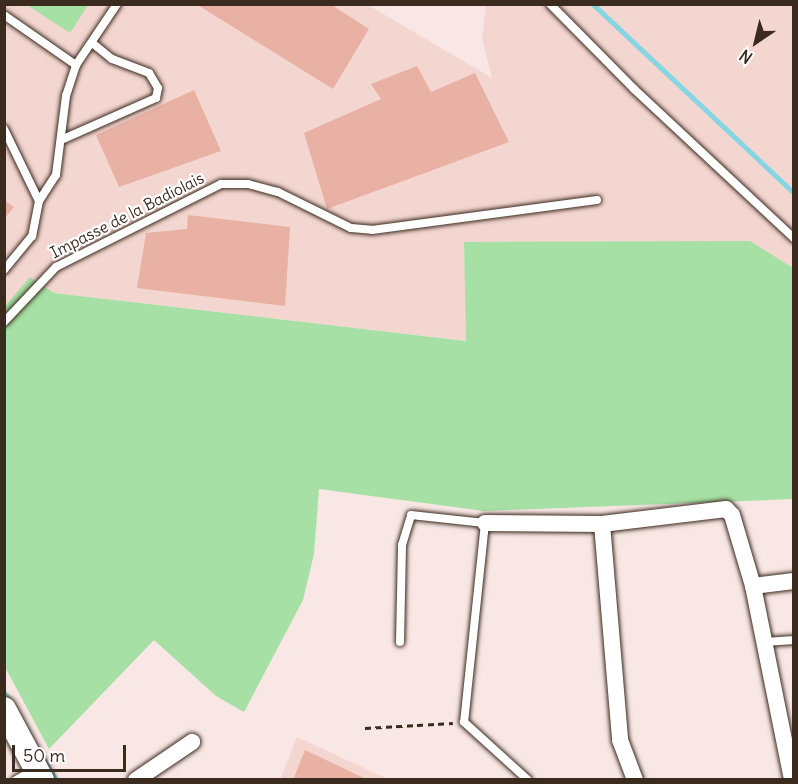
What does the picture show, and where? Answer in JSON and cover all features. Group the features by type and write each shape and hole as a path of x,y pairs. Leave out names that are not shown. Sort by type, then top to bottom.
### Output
{"main road":[{"path":"4,709 32,776"}],"street":[{"path":"485,523 602,524 726,509 732,515 753,586 792,780"},
{"path":"602,524 620,740 635,780"},
{"path":"753,586 794,581"},
{"path":"136,780 192,742"}],"lane":[{"path":"4,270 32,236 39,201 56,175 66,96 76,65 117,4"},
{"path":"550,4 634,89 794,238"},
{"path":"4,15 76,65"},
{"path":"61,140 156,98 158,88 149,73 112,59 92,43"},
{"path":"4,129 39,201"},
{"name":"Impasse de la Badiolais","path":"4,322 56,267 221,184 248,184 278,192 351,228 372,230 597,200"},
{"path":"400,642 402,545 411,515 485,523 464,722 528,780"},
{"path":"765,642 794,640"}],"path":[{"path":"365,728 464,722"}],"shaded area":[{"path":"5,5 368,5 492,78 482,39 486,5 793,5 793,268 464,243 467,341 54,293 31,277 5,306"},
{"path":"297,737 388,779 280,780"}],"green space":[{"path":"27,5 88,5 70,33"},
{"path":"750,241 793,268 793,499 484,511 319,489 314,554 303,600 244,712 216,696 154,640 49,749 5,667 5,306 30,277 54,293 466,341 464,242"}],"building":[{"path":"196,4 330,4 369,29 333,89"},
{"path":"417,66 431,92 475,73 509,142 327,209 304,133 381,99 371,84"},
{"path":"194,90 221,151 119,187 96,135"},
{"path":"4,200 14,207 4,219"},
{"path":"188,215 290,227 285,306 137,288 146,233 187,229"},
{"path":"305,750 368,780 293,780"}],"waterway":[{"path":"593,4 794,193"},
{"path":"4,692 11,702"},
{"path":"44,759 56,780"}]}
